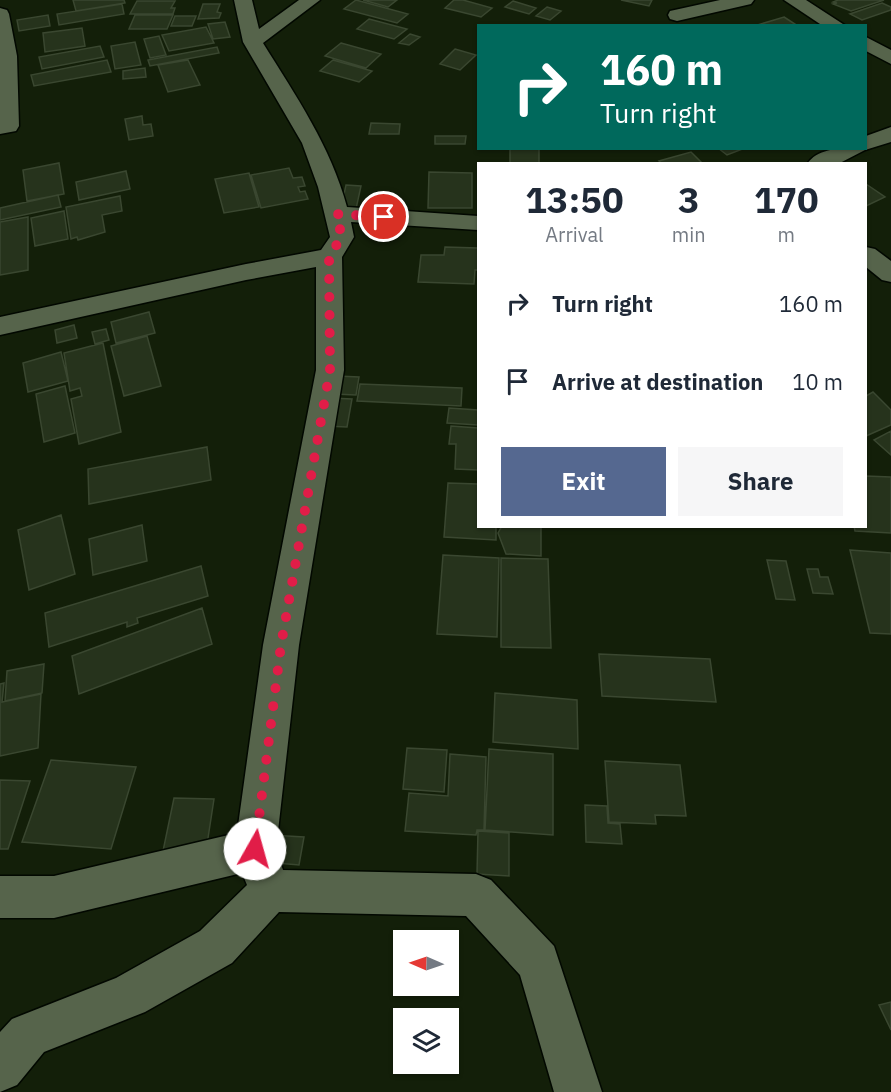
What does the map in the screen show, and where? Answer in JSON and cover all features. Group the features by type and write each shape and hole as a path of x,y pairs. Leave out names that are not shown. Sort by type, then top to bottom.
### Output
{"street":[{"path":"243,0 253,42 313,143 330,187 342,237 329,256 330,370 281,645 255,849 270,891"},
{"path":"253,42 310,0"},
{"path":"677,15 745,0"},
{"path":"793,0 834,24"},
{"path":"0,14 8,56 8,126 0,128"},
{"path":"867,44 891,58"},
{"path":"867,144 891,134"},
{"path":"823,162 850,150"},
{"path":"336,214 477,223"},
{"path":"0,326 61,315 261,267 329,256"},
{"path":"867,256 891,274"},
{"path":"0,897 54,897 255,849"},
{"path":"0,1068 28,1035 129,996 216,947 270,891 476,895 538,962 578,1092"}],"building":[{"path":"73,0 124,0 125,3 76,11"},
{"path":"356,0 408,14 397,23 344,9"},
{"path":"363,0 397,0 388,7"},
{"path":"454,0 463,0 492,8 481,17 445,8"},
{"path":"621,0 652,0 649,6"},
{"path":"838,0 884,0 851,11 833,4"},
{"path":"137,1 175,1 171,8 175,8 173,14 130,14"},
{"path":"513,1 536,8 529,14 505,7"},
{"path":"882,3 891,7 891,10 862,20 850,14"},
{"path":"122,4 124,14 59,25 57,14"},
{"path":"203,4 220,4 217,12 221,13 219,18 198,19"},
{"path":"547,7 561,11 550,20 536,16"},
{"path":"48,15 50,26 19,31 17,20"},
{"path":"135,15 173,15 167,29 129,29"},
{"path":"175,16 196,16 192,26 171,26"},
{"path":"784,17 795,24 761,24"},
{"path":"369,19 407,29 394,39 357,29"},
{"path":"225,22 230,37 213,39 208,24"},
{"path":"206,27 214,43 169,51 162,35"},
{"path":"82,28 85,46 45,52 43,33"},
{"path":"410,34 420,37 409,45 399,43"},
{"path":"159,36 166,55 150,58 144,39"},
{"path":"135,42 141,65 115,69 111,46"},
{"path":"341,43 381,54 366,68 325,56"},
{"path":"100,46 104,57 42,69 39,57"},
{"path":"217,47 219,53 150,66 148,60"},
{"path":"455,49 476,55 460,70 440,64"},
{"path":"107,60 111,72 34,86 31,75"},
{"path":"188,60 200,85 168,92 158,65"},
{"path":"333,60 372,71 359,82 320,71"},
{"path":"145,68 146,77 123,79 123,71"},
{"path":"142,116 143,125 151,124 153,136 129,140 125,119"},
{"path":"371,123 400,124 399,134 369,134"},
{"path":"435,136 466,136 465,144 435,144"},
{"path":"510,150 539,150 539,162 510,162"},
{"path":"721,150 740,150 727,155"},
{"path":"691,152 701,162 660,162"},
{"path":"59,163 64,194 27,201 23,170"},
{"path":"289,168 293,178 302,177 305,186 298,187 300,192 305,191 308,199 261,208 251,175"},
{"path":"126,171 130,189 79,200 76,182"},
{"path":"429,172 472,173 472,208 428,208"},
{"path":"249,173 259,207 224,213 215,179"},
{"path":"346,185 361,186 356,209 341,208"},
{"path":"867,185 885,197 867,206"},
{"path":"58,195 61,207 0,220 0,208"},
{"path":"120,196 122,211 102,215 105,232 78,240 77,237 71,239 66,207"},
{"path":"371,197 393,198 392,210 369,209"},
{"path":"64,211 68,239 35,246 31,218"},
{"path":"28,217 28,270 0,275 0,222"},
{"path":"445,247 477,248 477,270 475,270 474,284 418,282 421,255 444,255"},
{"path":"149,312 155,333 116,343 111,322"},
{"path":"74,325 77,338 57,343 55,330"},
{"path":"106,329 109,340 95,344 92,332"},
{"path":"147,336 161,386 124,396 111,346"},
{"path":"103,343 121,432 79,444 71,399 82,396 80,388 70,391 64,353"},
{"path":"61,352 68,381 28,392 23,363"},
{"path":"337,376 359,377 356,395 334,394"},
{"path":"360,384 462,388 461,406 357,401"},
{"path":"65,386 75,433 44,442 36,394"},
{"path":"873,392 891,410 891,425 867,436 867,395"},
{"path":"330,398 352,399 347,427 325,426"},
{"path":"449,408 477,410 477,425 447,423"},
{"path":"451,426 477,428 477,470 455,469 456,444 449,444"},
{"path":"891,431 891,455 874,440"},
{"path":"207,447 211,480 89,504 88,469"},
{"path":"867,476 891,477 891,533 855,531 854,528 867,528"},
{"path":"448,483 477,484 477,528 496,528 496,540 444,537"},
{"path":"61,515 75,574 29,590 18,530"},
{"path":"142,525 147,561 93,575 89,539"},
{"path":"501,528 541,528 541,556 506,554 498,533"},
{"path":"850,550 891,553 891,634 870,633"},
{"path":"443,555 499,558 497,637 437,634"},
{"path":"501,558 548,559 551,648 501,647"},
{"path":"767,560 786,561 795,600 776,599"},
{"path":"201,566 208,596 137,618 138,623 127,627 127,622 49,647 45,613"},
{"path":"807,569 818,569 820,577 828,577 833,594 813,593"},
{"path":"202,608 212,644 79,694 72,656"},
{"path":"599,654 710,659 716,702 602,696"},
{"path":"44,664 42,693 5,701 7,671"},
{"path":"4,683 2,702 41,694 38,748 0,756 0,684"},
{"path":"495,693 577,700 578,749 493,742"},
{"path":"407,748 447,750 444,792 403,789"},
{"path":"489,749 553,754 553,835 485,830"},
{"path":"450,754 486,757 484,830 477,830 476,835 405,831 409,793 448,796"},
{"path":"51,760 136,767 111,849 22,842"},
{"path":"605,761 680,765 686,816 655,815 656,824 609,822"},
{"path":"0,780 30,781 8,849 0,849"},
{"path":"174,798 214,799 206,851 163,851"},
{"path":"585,805 607,806 608,823 620,824 622,844 586,842"},
{"path":"478,831 509,833 509,876 477,874"},
{"path":"270,835 304,837 299,865 265,862"},
{"path":"891,1002 891,1030 879,1005"}],"route":[{"path":"255,849 281,645 330,370 329,256 342,237 336,214 384,217"}]}
